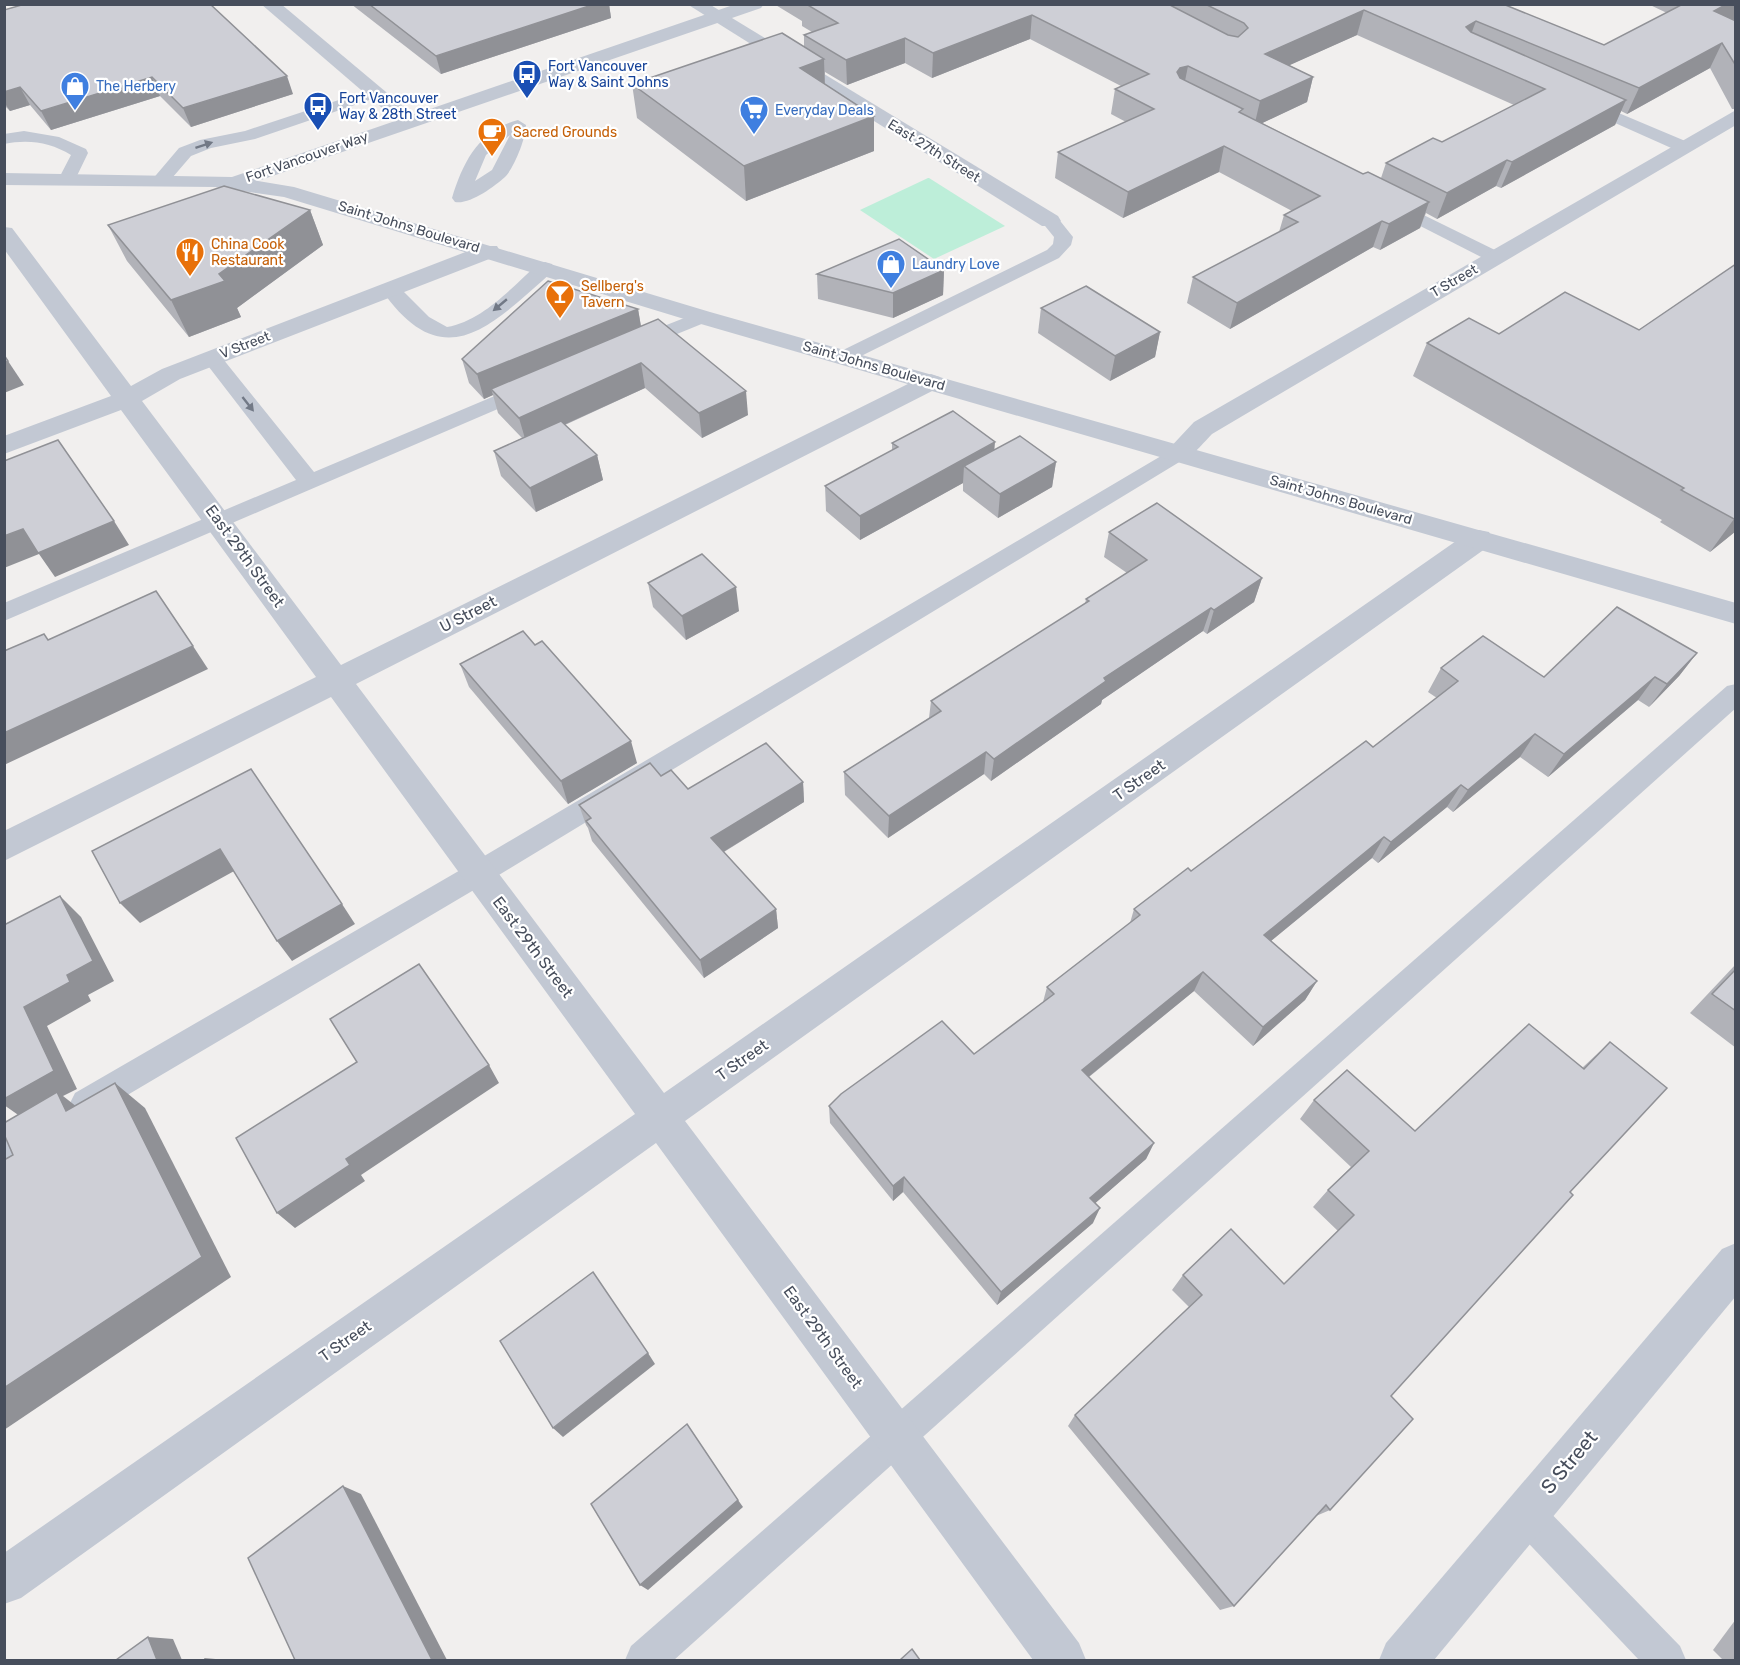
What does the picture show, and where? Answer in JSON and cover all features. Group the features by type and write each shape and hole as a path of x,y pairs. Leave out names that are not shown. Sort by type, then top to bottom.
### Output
{"street":[{"path":"270,4 410,122"},
{"name":"East 27th Street","path":"696,4 1050,221"},
{"name":"Fort Vancouver Way","path":"234,182 755,4"},
{"name":"T Street","path":"1178,453 1203,428 1736,116"},
{"name":"Saint Johns Boulevard","path":"4,179 234,182 296,194 702,316 1736,614"},
{"name":"East 29th Street","path":"4,233 1062,1660"},
{"name":"V Street","path":"4,446 128,398 171,374 489,251"},
{"name":"U Street","path":"4,847 931,382"},
{"name":"T Street","path":"4,1581 1479,539"},
{"name":"S Street","path":"1402,1660 1736,1263"}],"lane":[{"path":"160,181 185,152 206,144 249,135 375,93"},
{"path":"1565,95 1684,147"},
{"path":"4,139 31,138 61,141 80,153 67,180"},
{"path":"1370,194 1495,257"},
{"path":"844,357 1053,254 1062,248 1064,240 1062,232 1050,221"},
{"path":"390,289 435,330 450,335 476,326 545,268"},
{"path":"615,353 702,316"},
{"path":"212,358 309,481"},
{"path":"4,613 309,481 549,381"},
{"path":"4,1151 479,873 1178,453"},
{"path":"645,1660 1736,693"},
{"path":"1526,1514 1666,1660"}],"green space":[{"path":"929,178 1005,226 934,259 860,210"}],"building":[{"path":"25,4 210,4 287,76 183,108 152,77 41,111 20,87 4,92 4,10"},
{"path":"369,4 595,4 436,56"},
{"path":"806,4 1168,4 1228,35 1238,37 1248,28 1244,23 1205,4 1503,4 1604,45 1683,4 1727,4 1714,11 1736,21 1736,66 1722,43 1639,88 1476,21 1466,27 1471,32 1626,100 1512,162 1507,160 1447,193 1386,163 1433,138 1442,142 1545,89 1364,10 1265,54 1313,77 1260,101 1188,66 1180,68 1177,72 1180,78 1243,109 1239,112 1363,174 1368,172 1429,202 1389,224 1382,221 1237,303 1193,277 1298,222 1284,215 1320,196 1224,146 1128,192 1058,152 1154,109 1115,89 1149,74 1032,15 933,53 905,38 846,60 804,35 838,23"},
{"path":"782,33 824,59 800,68 874,116 744,166 632,84"},
{"path":"224,186 310,210 219,274 225,281 171,300 108,225"},
{"path":"899,239 944,270 893,293 817,274"},
{"path":"1736,264 1736,518 1734,519 1681,490 1684,488 1427,343 1469,318 1499,334 1565,292 1639,330"},
{"path":"548,281 638,309 477,374 462,359"},
{"path":"1086,286 1160,332 1115,356 1041,308"},
{"path":"658,319 746,391 699,413 641,363 519,418 491,389"},
{"path":"953,411 995,442 860,516 825,486 898,447 892,443"},
{"path":"561,421 597,455 530,488 494,451"},
{"path":"1020,436 1056,462 1000,494 964,466"},
{"path":"58,440 114,521 38,553 23,529 4,536 4,461"},
{"path":"1157,503 1262,578 1214,610 1211,608 1104,678 1106,681 994,759 986,752 889,816 844,772 941,711 931,701 1089,601 1086,599 1147,560 1109,532"},
{"path":"702,554 736,587 682,616 648,583"},
{"path":"156,591 193,646 4,733 4,651 44,634 48,640"},
{"path":"1617,607 1697,653 1667,684 1655,677 1564,754 1535,734 1468,790 1461,785 1391,842 1384,837 1264,935 1317,981 1263,1027 1203,972 1082,1070 1154,1143 1090,1198 1100,1208 1001,1292 904,1177 893,1186 829,1106 841,1094 942,1021 974,1054 1054,994 1047,987 1140,915 1134,909 1188,868 1191,871 1366,741 1373,747 1458,681 1441,668 1483,636 1544,677"},
{"path":"523,631 535,645 542,641 631,741 561,781 460,664"},
{"path":"766,743 803,782 711,838 776,909 700,960 586,821 591,818 579,805 650,763 661,776 671,770 688,789"},
{"path":"251,769 342,904 277,941 220,849 120,903 92,851"},
{"path":"60,896 93,961 67,975 70,982 24,1007 54,1071 4,1099 4,925"},
{"path":"419,964 489,1065 346,1159 350,1165 277,1213 236,1138 357,1062 330,1019"},
{"path":"1736,969 1736,1011 1712,994"},
{"path":"1529,1024 1584,1069 1610,1042 1667,1088 1570,1192 1573,1195 1391,1396 1413,1419 1330,1510 1326,1505 1234,1606 1075,1415 1202,1295 1183,1275 1231,1229 1284,1284 1354,1215 1328,1190 1369,1151 1314,1100 1347,1070 1415,1131"},
{"path":"115,1083 202,1257 4,1388 4,1160 13,1155 4,1134 4,1123 57,1092 66,1111"},
{"path":"593,1272 648,1353 553,1428 500,1341"},
{"path":"687,1424 738,1500 640,1585 591,1504"},
{"path":"343,1486 432,1660 295,1660 248,1558"},
{"path":"148,1637 157,1660 116,1660"},
{"path":"912,1649 920,1660 900,1660"}],"place":[{"name":"Fort Vancouver Way & Saint Johns","path":"527,100"},
{"name":"The Herbery","path":"75,112"},
{"name":"Fort Vancouver Way & 28th Street","path":"318,132"},
{"name":"Everyday Deals","path":"754,136"},
{"name":"Sacred Grounds","path":"492,158"},
{"name":"China Cook Restaurant","path":"190,278"},
{"name":"Laundry Love","path":"891,290"},
{"name":"Sellberg's Tavern","path":"560,320"}]}
